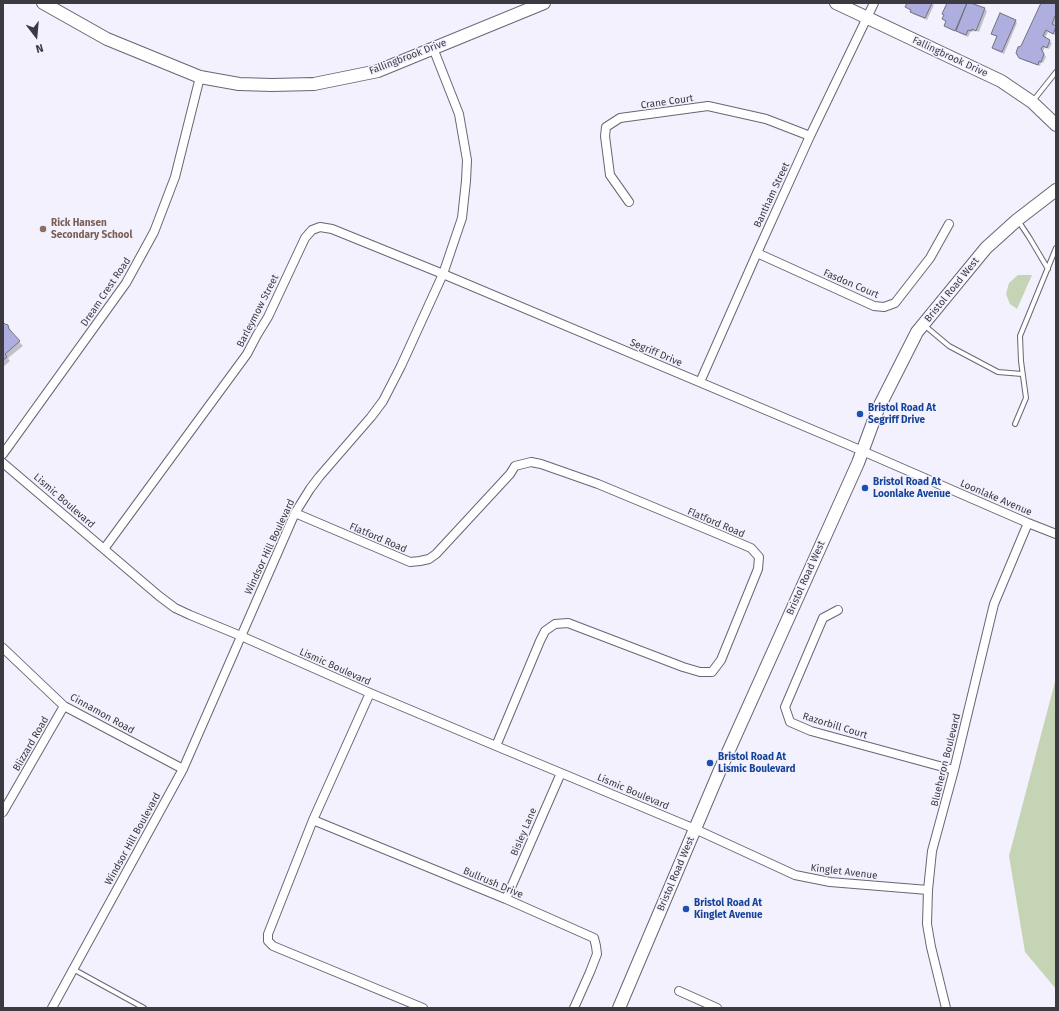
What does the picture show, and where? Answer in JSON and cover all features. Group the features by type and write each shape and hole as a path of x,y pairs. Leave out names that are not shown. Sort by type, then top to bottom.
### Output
{"street":[{"name":"Fallingbrook Drive","path":"43,3 56,6 107,39 200,77 239,84 272,85 314,84 378,71 544,3"},
{"name":"Fallingbrook Drive","path":"836,3 1001,81 1032,102 1056,124"},
{"name":"Bantham Street","path":"700,382 810,136 874,3"},
{"name":"Windsor Hill Boulevard","path":"52,1008 183,769 295,513 319,477 383,401 401,366 443,274 462,218 467,160 459,114 433,48"},
{"name":"Dream Crest Road","path":"3,454 126,283 151,238 175,177 200,77"},
{"name":"Crane Court","path":"629,202 610,175 605,136 606,127 620,118 708,106 766,119 810,136"},
{"name":"Bristol Road West","path":"619,1008 726,757 862,451 878,408 918,332 986,248 1017,220 1056,190"},
{"name":"Fasdon Court","path":"757,253 874,306 884,308 895,303 900,297 930,258 949,224"},
{"name":"Barleymow Street","path":"104,549 247,354 268,318 305,238 312,230 320,227 332,229 443,274"},
{"name":"Segriff Drive","path":"443,274 862,451"},
{"name":"Loonlake Avenue","path":"862,451 1056,534"},
{"name":"Flatford Road","path":"295,513 410,562 420,561 429,559 436,554 516,466 531,462 541,464 598,484 751,548 759,557 758,569 724,653 721,660 712,672 700,672 683,667 568,624 555,624 545,631 540,641 496,746"},
{"name":"Lismic Boulevard","path":"3,463 175,608 370,693 695,829"},
{"name":"Blueheron Boulevard","path":"946,1008 927,924 928,890 932,851 954,770 994,604 1028,523"},
{"name":"Razorbill Court","path":"838,610 823,618 785,707 790,722 811,731 954,770"},
{"name":"Cinnamon Road","path":"3,648 64,706 183,769"},
{"path":"370,693 313,820 268,934 268,941 273,946 423,1008"},
{"name":"Blizzard Road","path":"3,812 64,706"},
{"name":"Bisley Lane","path":"506,899 561,772"},
{"name":"Bullrush Drive","path":"313,820 506,899 594,938 597,954 574,1008"},
{"name":"Kinglet Avenue","path":"695,829 795,875 830,882 928,890"},
{"path":"679,991 717,1008"}],"lane":[{"path":"1032,102 1056,72"},
{"path":"1017,220 1048,269"},
{"path":"1015,424 1026,398 1022,374 1020,336 1056,248"},
{"path":"924,324 949,346 998,372 1022,374"},
{"path":"73,969 144,1008"}],"green space":[{"path":"1018,275 1032,275 1017,309 1010,304 1006,294 1009,283"},
{"path":"1056,678 1056,989 1025,952 1009,856"}],"building":[{"path":"907,3 932,3 925,18 910,12 911,10 905,7"},
{"path":"947,3 967,3 955,31 944,26 946,21 942,19 944,15 942,14"},
{"path":"967,3 985,8 976,31 972,29 971,31 968,30 966,35 956,31"},
{"path":"1041,3 1056,3 1056,17 1055,16 1052,24 1056,27 1053,34 1046,30 1043,36 1050,40 1047,48 1043,46 1041,49 1044,54 1038,65 1019,58 1016,53 1018,47 1021,46"},
{"path":"1000,13 1016,20 1002,52 992,48 997,36 991,34"},
{"path":"3,322 8,325 9,329 20,341 5,354 7,357 3,360"}],"place":[{"name":"Rick Hansen Secondary School","path":"43,229"},
{"name":"Bristol Road At Segriff Drive","path":"860,414"},
{"name":"Bristol Road At Loonlake Avenue","path":"865,488"},
{"name":"Bristol Road At Lismic Boulevard","path":"710,763"},
{"name":"Bristol Road At Kinglet Avenue","path":"686,909"}]}
